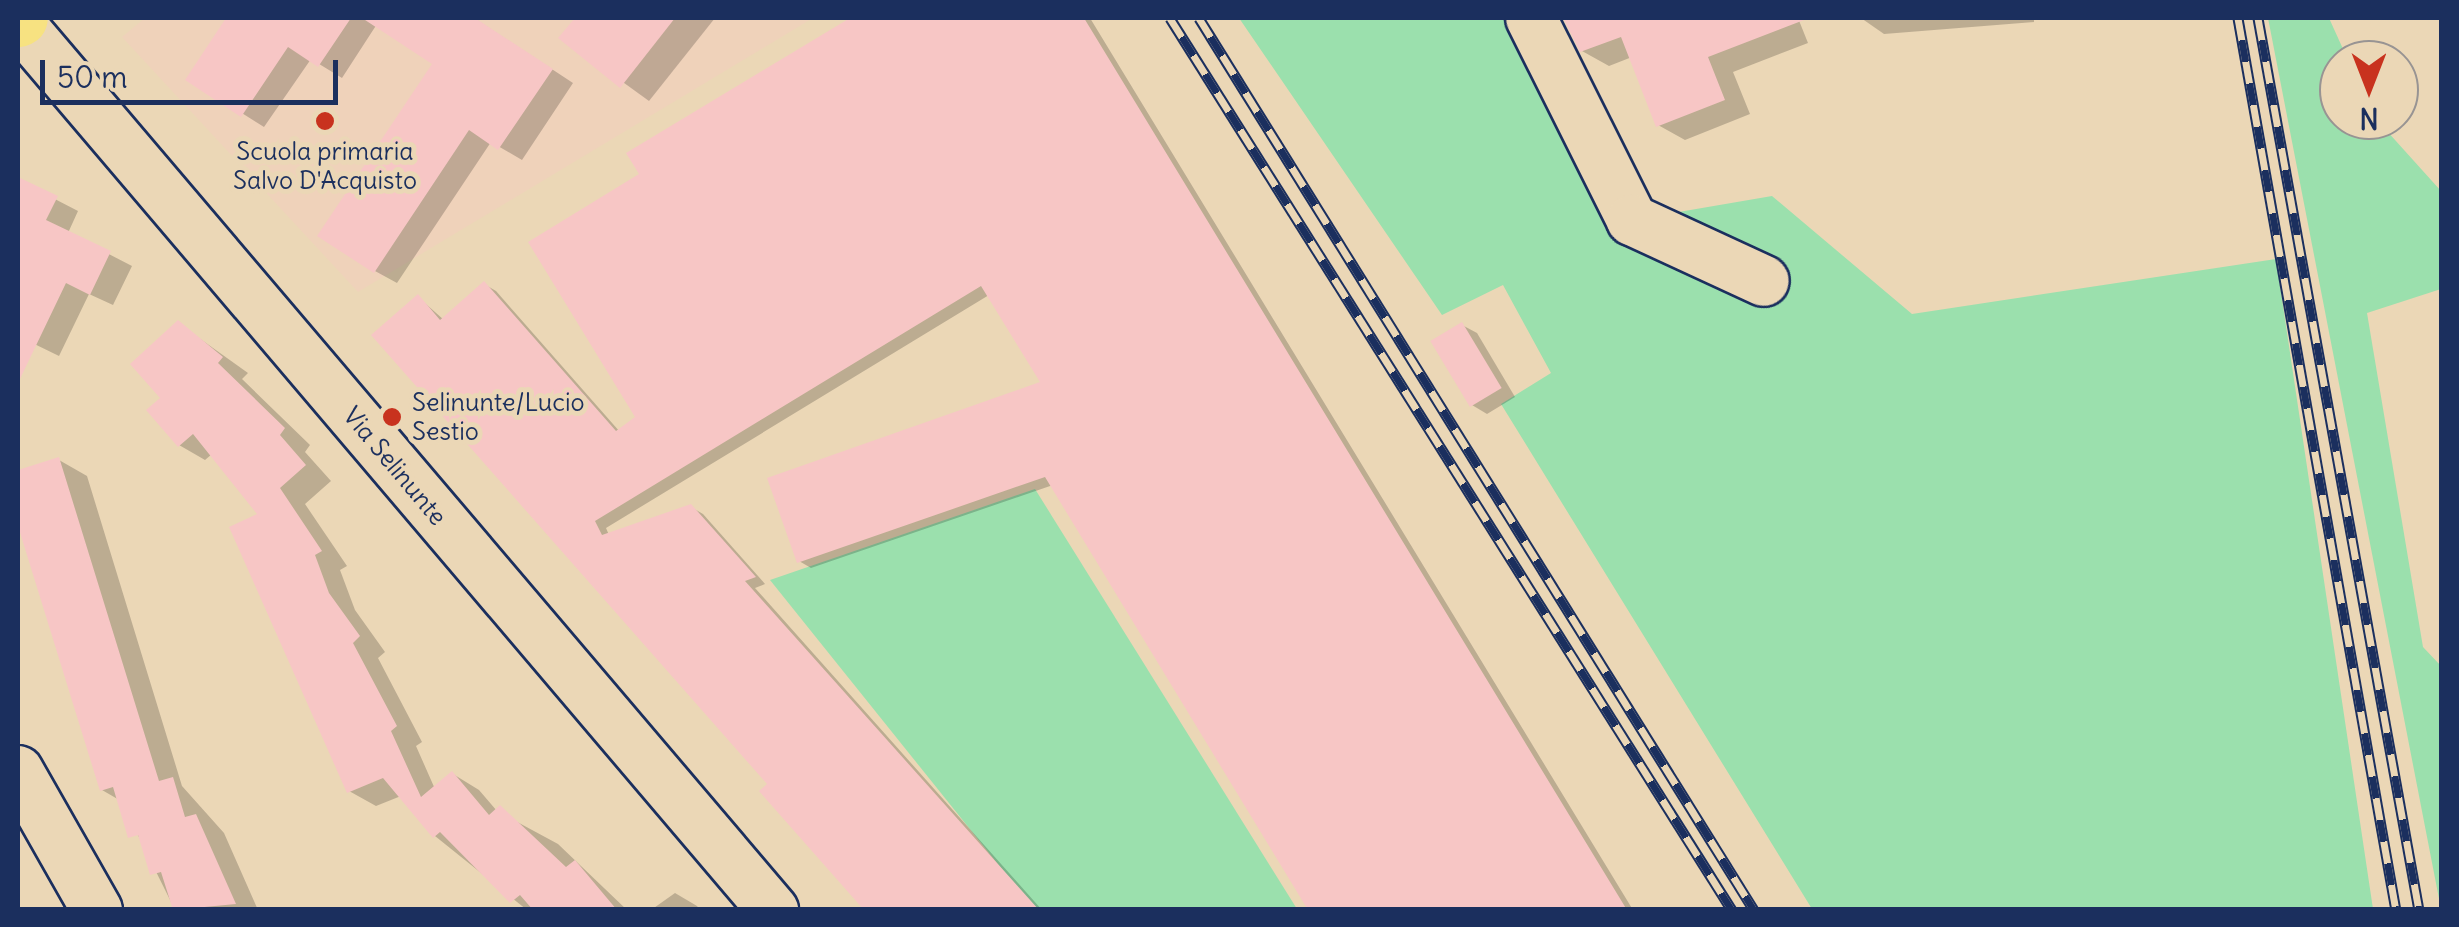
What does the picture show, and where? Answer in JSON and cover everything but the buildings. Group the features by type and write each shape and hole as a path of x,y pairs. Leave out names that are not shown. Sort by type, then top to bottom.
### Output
{"street":[{"path":"1531,18 1632,220 1764,280"},
{"name":"Via Selinunte","path":"18,20 773,910"},
{"path":"18,771 97,910"}],"shaded area":[{"path":"145,18 813,18 358,292 122,37"}],"green space":[{"path":"1239,18 1520,18 1632,220 1772,196 1912,314 2276,259 2373,909 1812,909 1501,404 1551,373 1503,285 1442,315"},
{"path":"2268,18 2329,18 2339,40 2319,40 2319,140 2395,140 2441,191 2441,289 2367,313 2423,647 2441,666 2441,909"},
{"path":"1035,489 1297,909 1034,909 770,580"}],"railway":[{"path":"1170,18 1732,910"},
{"path":"1199,18 1754,910"},
{"path":"2238,18 2396,910"},
{"path":"2258,18 2419,910"}],"place":[{"name":"Scuola primaria Salvo D'Acquisto","path":"325,121"},
{"name":"Selinunte/Lucio Sestio","path":"392,417"}]}
